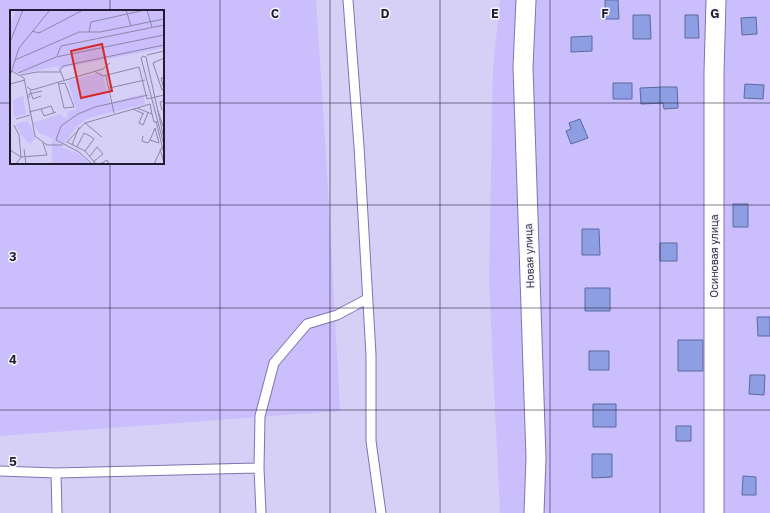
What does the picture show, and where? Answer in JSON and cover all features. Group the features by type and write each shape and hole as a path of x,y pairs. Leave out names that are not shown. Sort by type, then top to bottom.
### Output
{"street":[{"name":"Новая улица","path":"526,0 523,67 536,458 534,513"},
{"name":"Осиновая улица","path":"714,513 714,73 716,0"}],"lane":[{"path":"348,0 359,154 370,355 371,442 381,513"},
{"path":"261,513 259,468 260,416 274,363 307,324 337,315 367,299"},
{"path":"0,471 56,473 259,468"},
{"path":"56,473 57,513"}],"shaded area":[{"path":"0,0 316,0 340,411 0,436"},
{"path":"500,0 770,0 770,513 500,513 489,280 493,68"}],"building":[{"path":"605,0 618,0 619,19 605,19"},
{"path":"633,15 650,15 651,39 633,39"},
{"path":"685,15 698,15 699,38 685,38"},
{"path":"756,17 757,34 742,35 741,18"},
{"path":"592,36 592,51 571,52 571,37"},
{"path":"613,83 632,83 632,99 613,99"},
{"path":"745,84 764,85 763,99 744,98"},
{"path":"677,87 678,108 664,109 663,103 641,104 640,88"},
{"path":"580,119 588,138 571,144 566,131 571,129 569,123"},
{"path":"733,204 748,204 748,227 733,227"},
{"path":"582,229 599,229 600,255 582,255"},
{"path":"660,243 677,243 677,261 660,261"},
{"path":"585,288 610,288 610,311 585,311"},
{"path":"757,317 770,317 770,336 758,336"},
{"path":"678,340 703,340 703,371 678,371"},
{"path":"589,351 609,351 609,370 589,370"},
{"path":"750,375 765,375 764,395 749,394"},
{"path":"593,404 616,404 616,427 593,427"},
{"path":"676,426 691,426 691,441 676,441"},
{"path":"592,454 612,454 612,477 592,478"},
{"path":"743,476 756,477 756,495 742,495"}]}
